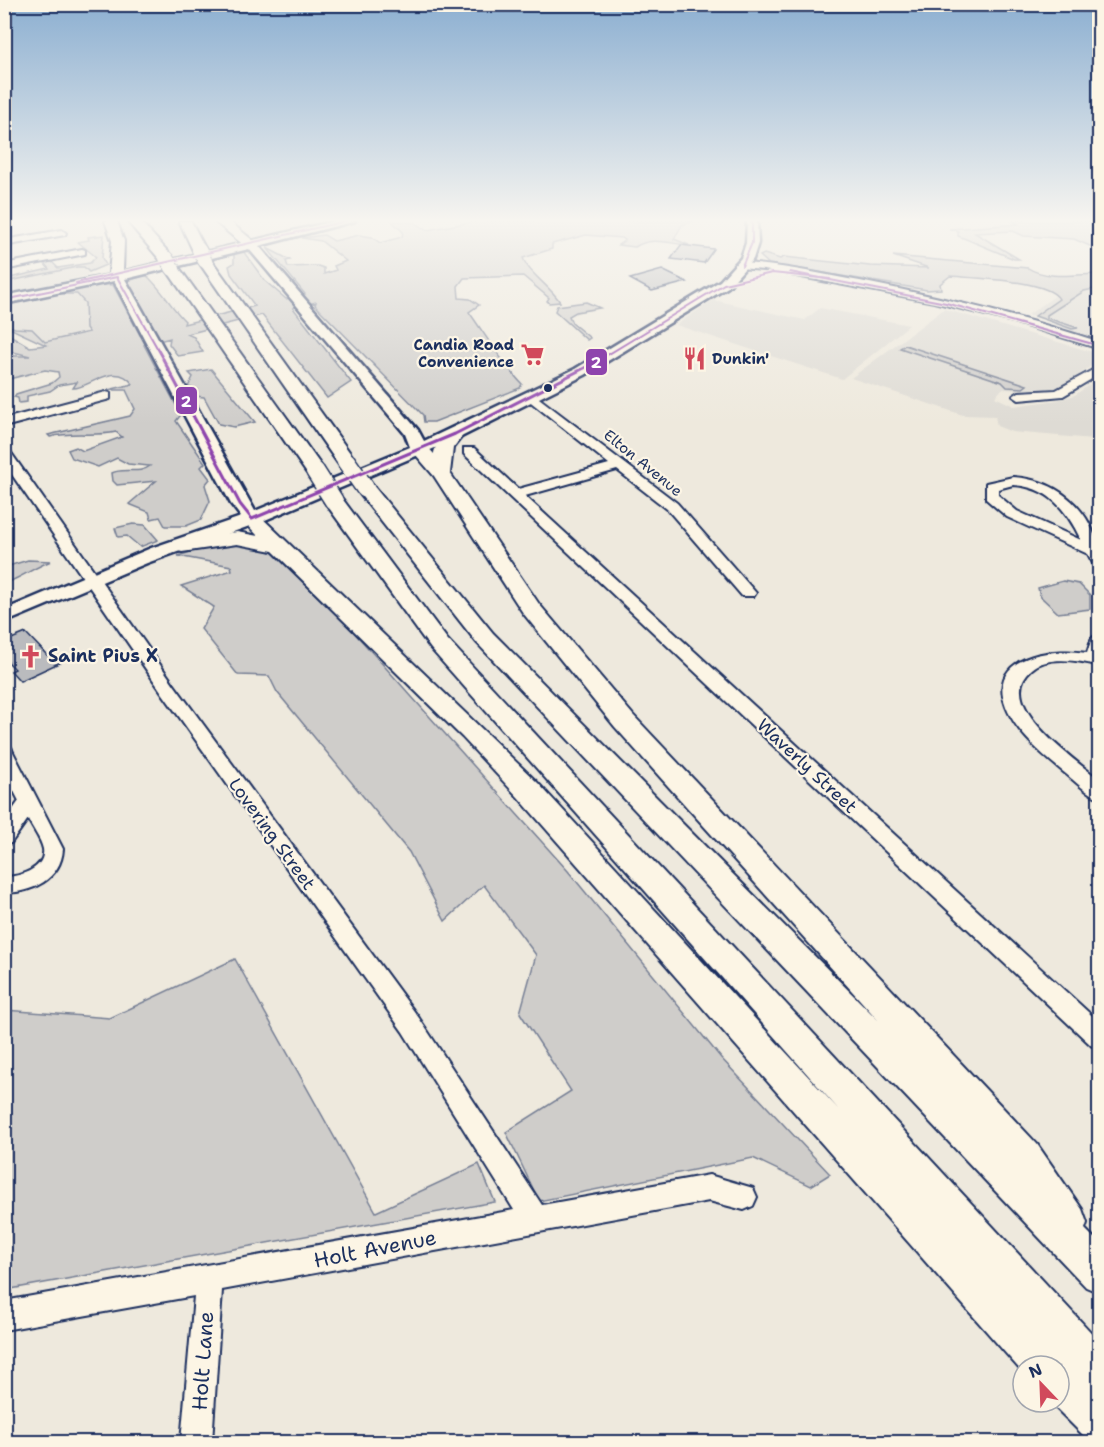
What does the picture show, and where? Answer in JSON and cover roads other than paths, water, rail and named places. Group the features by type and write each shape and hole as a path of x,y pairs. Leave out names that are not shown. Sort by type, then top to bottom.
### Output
{"highway":[{"path":"188,289 334,501 439,644 1100,1374"},
{"path":"225,289 365,488 437,581 485,638 1100,1272"},
{"path":"441,473 444,448 455,434"},
{"path":"417,444 441,473 531,608 624,721 1024,1157 1100,1272"},
{"path":"249,515 278,546 471,731 528,790 1034,1354"},
{"path":"182,546 237,538 278,546"},
{"path":"1071,1393 1100,1422"}],"main road":[{"path":"4,300 56,289"},
{"path":"123,289 249,515"},
{"path":"289,289 417,444"},
{"path":"417,444 455,434 580,372 717,289"},
{"path":"4,617 531,396"},
{"path":"146,558 182,546 249,515"}],"street":[{"path":"887,289 979,309 1100,346"},
{"path":"1019,396 1059,393 1100,369"},
{"path":"4,423 106,396"},
{"name":"Elton Avenue","path":"531,396 672,506 748,593"},
{"name":"Waverly Street","path":"469,451 513,495 1100,1039"},
{"name":"Lovering Street","path":"4,453 169,690 411,1025 535,1219"},
{"path":"513,495 619,465"},
{"path":"1006,481 1024,481 1045,487 1060,495 1077,516 1096,557 1012,514 991,496 991,486 1006,481"},
{"path":"1100,638 1097,660 1053,657 1039,659 1028,663 1015,674 1009,686 1012,706 1030,728 1100,791"},
{"path":"4,752 30,802 53,855 44,872 34,879 22,884 4,885"},
{"path":"4,838 30,802"},
{"name":"Holt Avenue","path":"4,1316 709,1188 744,1197"},
{"name":"Holt Lane","path":"197,1443 209,1280"}],"place":[{"name":"Candia Road Convenience","path":"532,354"},
{"name":"Dunkin'","path":"694,359"},
{"name":"Saint Pius X","path":"30,656"}]}
